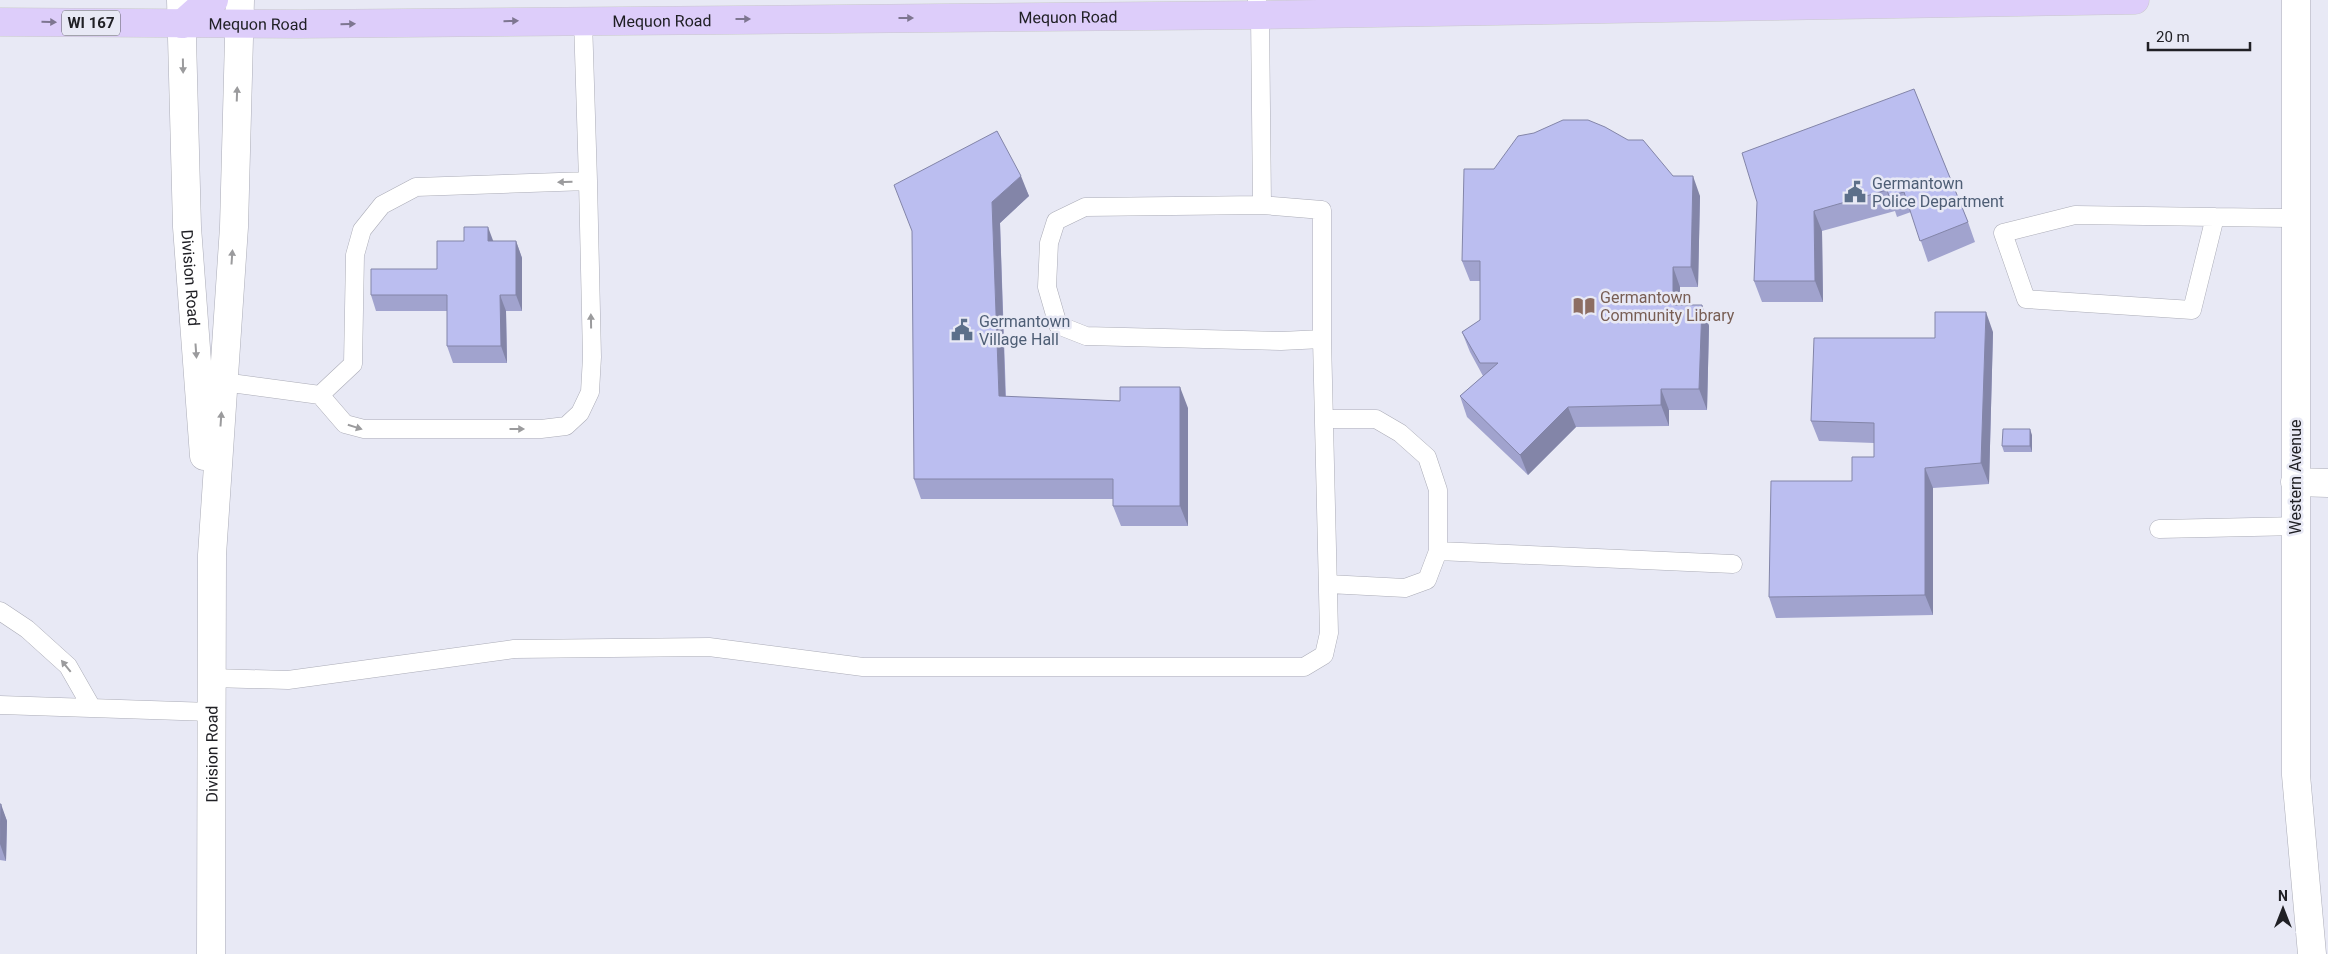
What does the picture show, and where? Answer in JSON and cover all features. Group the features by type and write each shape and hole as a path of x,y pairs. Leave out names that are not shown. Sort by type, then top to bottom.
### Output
{"main road":[{"path":"182,12 214,0"},
{"name":"Mequon Road","path":"0,22 182,12 239,12 300,24 583,10 1258,8 2135,0"}],"street":[{"name":"Western Avenue","path":"2296,0 2296,775 2312,954"},
{"name":"Division Road","path":"182,12 187,227 212,555"},
{"name":"Division Road","path":"212,954 212,555 234,227 239,12"},
{"path":"2295,482 2328,483"}],"lane":[{"path":"1258,8 1262,205"},
{"path":"223,382 320,395 345,424 364,429 541,429 566,426 580,413 590,392 592,358 583,10"},
{"path":"320,395 354,364 355,255 362,230 382,205 416,187 588,181"},
{"path":"211,678 288,680 514,649 709,647 863,667 1304,667 1324,655 1329,633 1322,339 1322,210 1262,205 1085,207 1056,220 1049,243 1047,287 1058,326 1086,336 1281,341 1322,339"},
{"path":"2215,216 2192,310 2026,299 2003,232 2075,215 2215,216 2296,218"},
{"path":"1324,419 1376,419 1400,433 1427,457 1438,490 1438,551 1427,580 1405,588 1328,584"},
{"path":"2159,529 2295,526"},
{"path":"1438,551 1734,564"},
{"path":"0,612 27,629 68,666 92,708"},
{"path":"0,705 211,712"}],"building":[{"name":"Germantown Police Department","path":"1914,89 1968,222 1920,241 1904,192 1889,196 1887,190 1814,211 1815,281 1754,281 1757,202 1742,153"},
{"name":"Germantown Community Library","path":"1563,120 1588,120 1628,140 1643,140 1673,176 1693,176 1691,267 1673,267 1673,305 1702,305 1699,389 1661,389 1661,405 1568,407 1520,455 1460,396 1498,363 1480,363 1462,332 1480,320 1480,261 1462,261 1464,169 1494,169 1518,136 1534,133"},
{"name":"Germantown Village Hall","path":"997,131 1021,176 992,202 999,396 1120,401 1120,387 1180,387 1180,506 1113,506 1113,479 914,479 912,231 894,185"},
{"path":"464,227 488,227 488,241 516,241 516,295 500,295 501,346 447,346 447,295 371,295 371,269 437,269 437,241 464,241"},
{"path":"1935,312 1986,312 1981,463 1925,468 1925,595 1769,597 1771,481 1852,481 1852,457 1874,457 1874,423 1811,421 1814,338 1935,338"},
{"path":"2003,429 2030,429 2030,446 2002,446"},
{"path":"0,804 1,804 0,844"}],"place":[{"name":"Germantown Police Department","path":"1855,192"},
{"name":"Germantown Community Library","path":"1584,306"},
{"name":"Germantown Village Hall","path":"962,330"}]}
